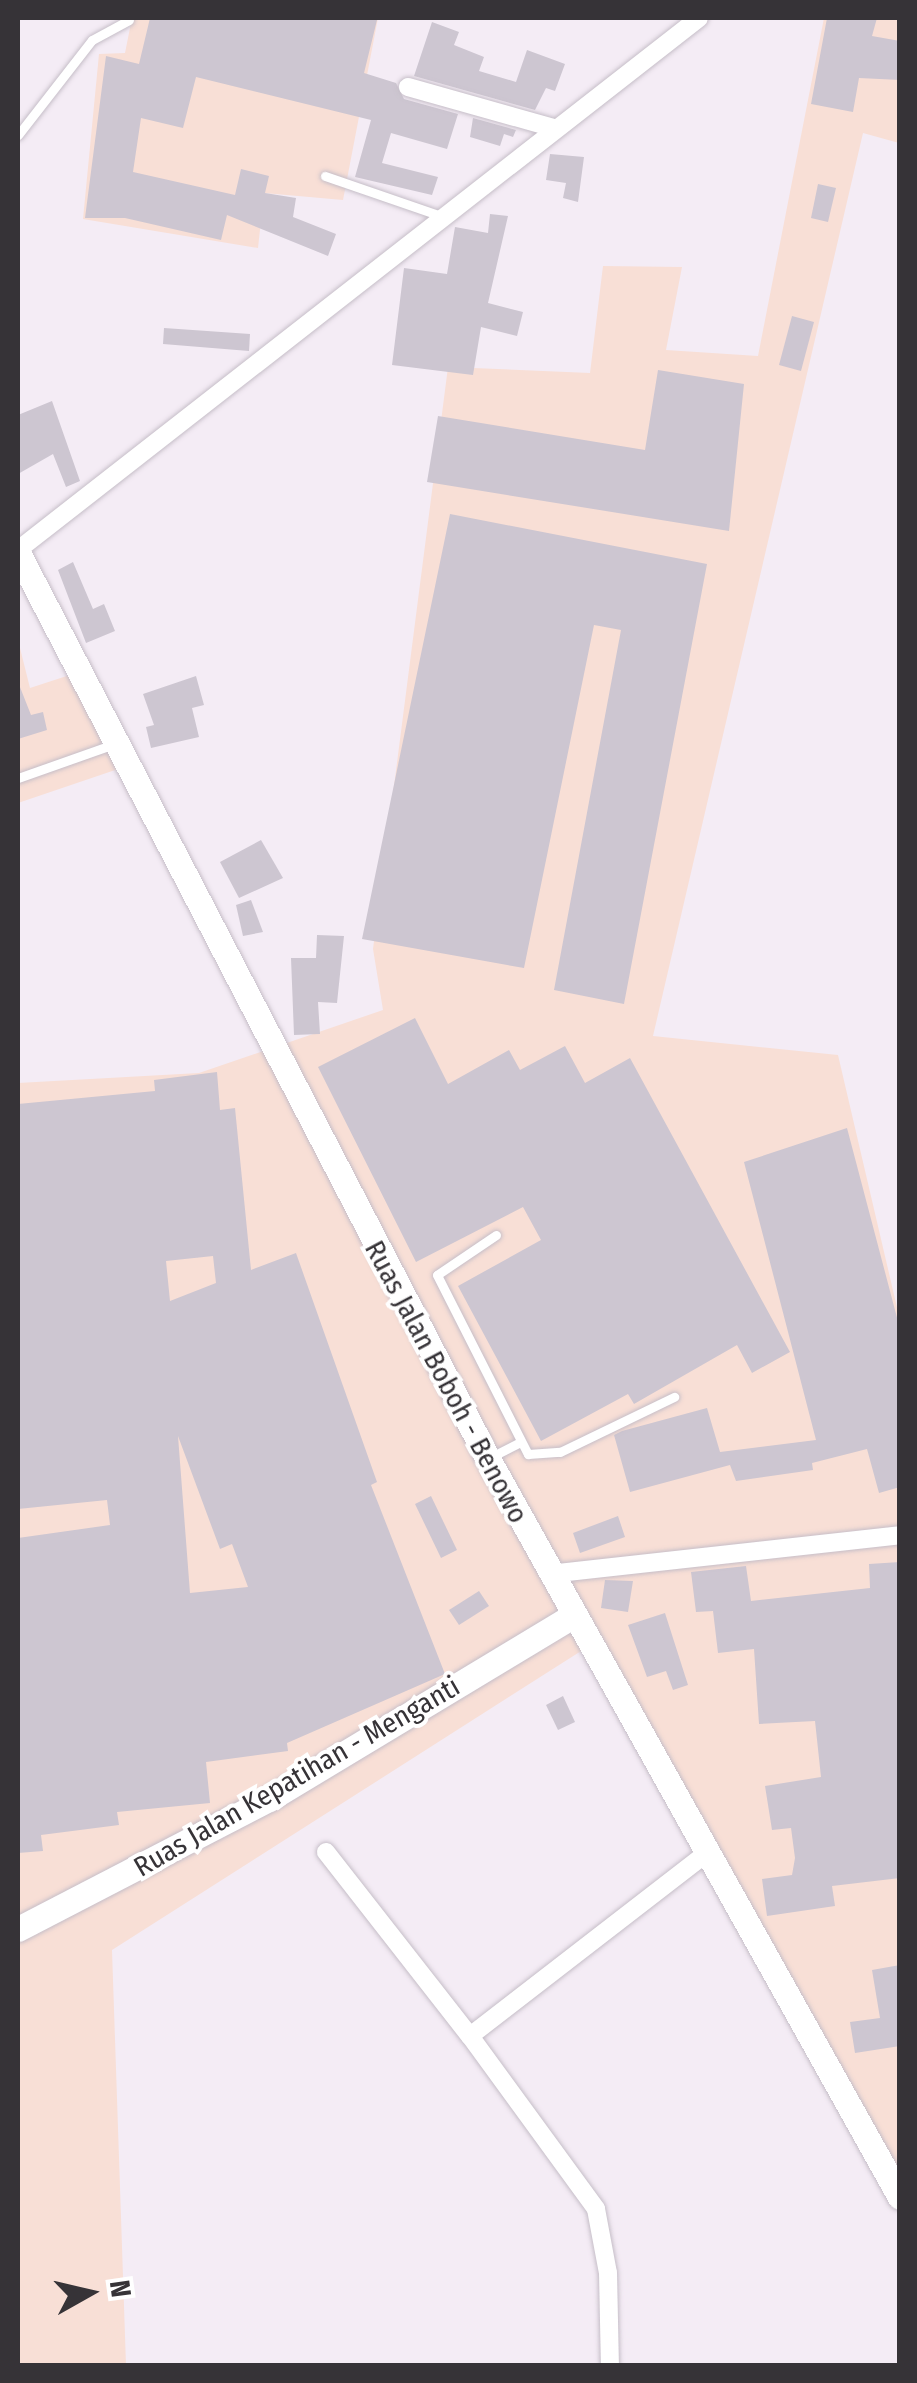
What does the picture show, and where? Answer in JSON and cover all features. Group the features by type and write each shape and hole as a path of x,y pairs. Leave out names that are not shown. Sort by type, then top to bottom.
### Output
{"main road":[{"name":"Ruas Jalan Boboh - Benowo","path":"20,561 549,1574 900,2197"},
{"name":"Ruas Jalan Kepatihan - Menganti","path":"18,1929 269,1800 572,1616"}],"street":[{"path":"20,561 441,216 699,18"},
{"path":"408,87 554,128"},
{"path":"549,1574 900,1535"},
{"path":"326,1852 470,2036 596,2209 608,2273 610,2366"},
{"path":"470,2036 706,1853"}],"lane":[{"path":"18,135 92,40 130,20"},
{"path":"325,176 441,216"},
{"path":"18,778 116,743"},
{"path":"496,1235 437,1275 520,1442 538,1459 674,1397"},
{"path":"488,1459 520,1442"}],"shaded area":[{"path":"132,18 378,18 343,200 264,193 258,248 83,219 99,54 125,53"},
{"path":"824,18 899,18 899,143 863,133 653,1036 838,1055 899,1316 899,2195 589,1646 112,1950 126,2365 18,2366 18,1083 199,1073 383,1010 373,949 448,367 590,373 603,266 682,267 666,350 758,356"},
{"path":"18,640 30,688 79,672 127,766 18,803"}],"building":[{"path":"150,18 377,20 364,73 396,83 404,99 458,114 447,149 391,133 382,163 438,177 432,195 355,177 371,120 196,77 183,128 141,118 133,172 235,195 241,169 269,176 265,193 296,198 293,217 336,234 328,256 227,215 221,240 125,218 85,218 106,56 139,64"},
{"path":"827,18 877,18 872,36 900,41 900,80 859,78 853,112 811,104"},
{"path":"432,22 459,32 454,45 484,57 479,71 516,82 527,50 565,64 555,91 546,88 535,110 414,76"},
{"path":"473,118 516,130 513,137 504,134 500,146 470,137"},
{"path":"550,154 584,157 578,202 563,198 566,183 546,180"},
{"path":"818,184 836,188 828,222 811,218"},
{"path":"490,214 508,216 488,303 523,312 517,336 481,327 473,375 392,365 404,268 447,274 455,227 488,233"},
{"path":"792,316 814,322 801,371 779,365"},
{"path":"164,328 250,334 249,351 163,344"},
{"path":"658,370 744,384 729,531 427,482 438,416 645,450"},
{"path":"52,401 80,481 66,487 53,454 18,474 18,415"},
{"path":"450,514 707,564 624,1004 554,990 621,630 594,625 524,968 362,939"},
{"path":"73,562 93,609 104,604 115,631 86,643 58,570"},
{"path":"196,676 204,705 192,708 199,737 151,748 146,727 154,725 143,694"},
{"path":"18,682 31,715 43,712 47,730 18,739"},
{"path":"261,840 283,878 239,898 220,862"},
{"path":"251,900 263,932 243,936 236,905"},
{"path":"317,935 344,936 337,1003 318,1002 320,1034 294,1035 291,958 316,958"},
{"path":"415,1018 448,1084 509,1050 520,1070 565,1046 585,1083 630,1058 790,1352 752,1373 737,1345 634,1404 628,1394 541,1441 458,1286 541,1240 523,1207 416,1262 318,1067"},
{"path":"217,1072 220,1110 235,1108 251,1270 296,1253 377,1482 371,1485 445,1674 287,1743 288,1751 206,1762 210,1803 117,1812 119,1825 41,1835 43,1851 18,1853 18,1538 110,1525 107,1500 18,1509 18,1104 155,1091 154,1080","holes":["213,1256 216,1283 170,1301 166,1261","178,1436 220,1549 232,1544 248,1587 190,1593"]},
{"path":"847,1128 900,1329 900,1487 879,1493 867,1449 812,1463 813,1470 736,1481 730,1465 630,1492 614,1435 622,1431 707,1408 720,1452 816,1440 744,1162"},
{"path":"431,1496 457,1550 441,1558 415,1504"},
{"path":"618,1516 625,1537 580,1553 573,1533"},
{"path":"900,1562 900,1878 832,1886 835,1906 767,1916 762,1879 792,1875 795,1858 791,1828 772,1830 765,1786 821,1777 815,1721 759,1724 754,1649 718,1653 713,1611 696,1612 691,1572 746,1566 751,1601 870,1588 869,1564"},
{"path":"605,1580 633,1581 628,1612 601,1608"},
{"path":"479,1591 489,1606 459,1625 449,1610"},
{"path":"665,1613 688,1685 673,1690 666,1671 647,1677 628,1625"},
{"path":"563,1696 575,1722 558,1730 546,1705"},
{"path":"900,1965 900,2046 855,2053 850,2022 880,2018 872,1970"}]}
